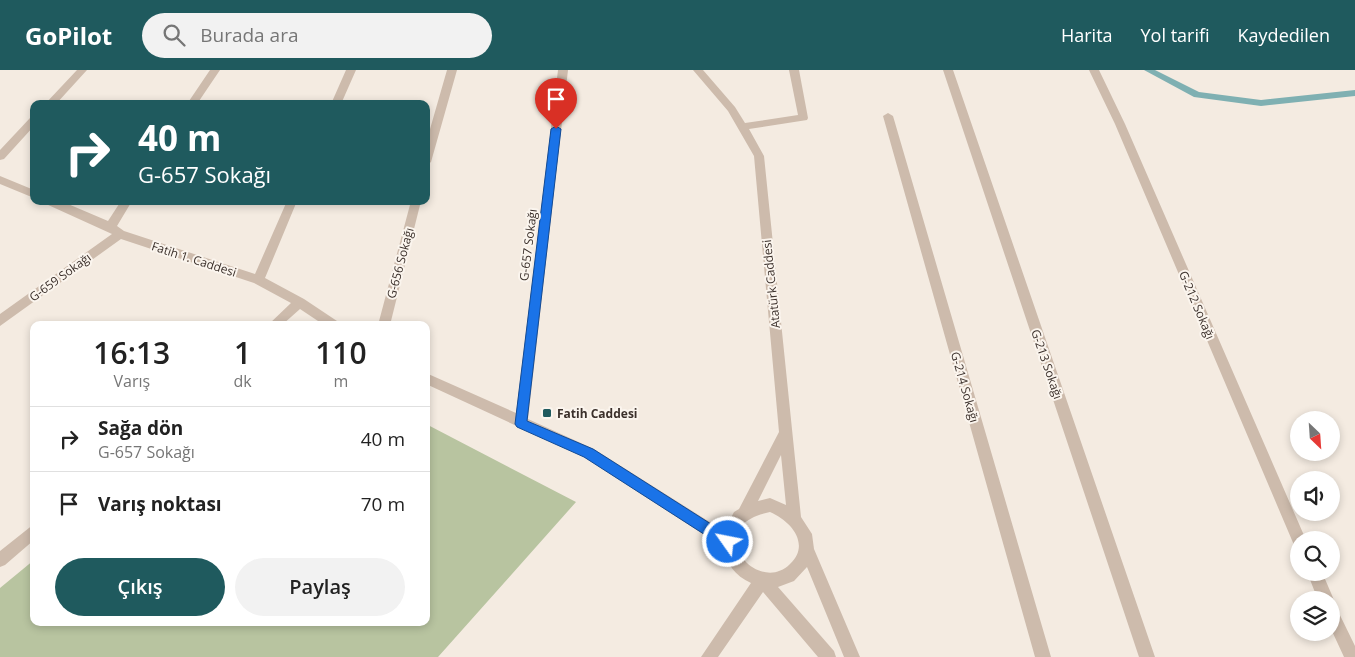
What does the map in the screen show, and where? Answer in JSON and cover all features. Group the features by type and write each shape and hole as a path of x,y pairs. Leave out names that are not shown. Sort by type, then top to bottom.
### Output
{"street":[{"path":"54,100 82,70"},
{"path":"195,100 215,70"},
{"path":"338,100 351,70"},
{"path":"430,148 452,70"},
{"name":"G-657 Sokağı","path":"521,424 563,70"},
{"name":"Atatürk Caddesi","path":"698,70 732,109 759,156 794,517"},
{"path":"742,127 803,118 794,70"},
{"name":"G-213 Sokağı","path":"948,70 1147,657"},
{"name":"G-212 Sokağı","path":"1094,70 1120,124 1295,531"},
{"name":"G-214 Sokağı","path":"888,116 1043,657"},
{"path":"0,156 30,124"},
{"path":"0,180 30,192"},
{"name":"Fatih 1. Caddesi","path":"59,205 110,227 120,234 258,280 300,302 327,321"},
{"path":"110,227 124,205"},
{"path":"258,280 290,205"},
{"name":"G-656 Sokağı","path":"385,321 415,205"},
{"name":"G-659 Sokağı","path":"3,316 120,234"},
{"path":"279,321 300,302"},
{"path":"430,380 521,424 589,453 728,542"},
{"path":"746,511 786,432"},
{"path":"770,505 783,509 794,517 806,536 804,560 797,570 787,577 775,580 762,580 749,575 738,566 728,542 736,519 746,511 757,506 770,505"},
{"path":"0,560 30,534"},
{"path":"806,548 852,657"},
{"path":"709,657 762,580"},
{"path":"762,580 828,657"},
{"path":"1340,631 1352,657"}],"green space":[{"path":"430,426 576,502 438,657 0,657 0,588 30,563 30,626 430,626"}],"waterway":[{"path":"1148,70 1197,95 1261,103 1355,93"}],"place":[{"name":"Fatih Caddesi","path":"547,413"}],"route":[{"path":"556,129 521,424 589,453 728,542"}]}
